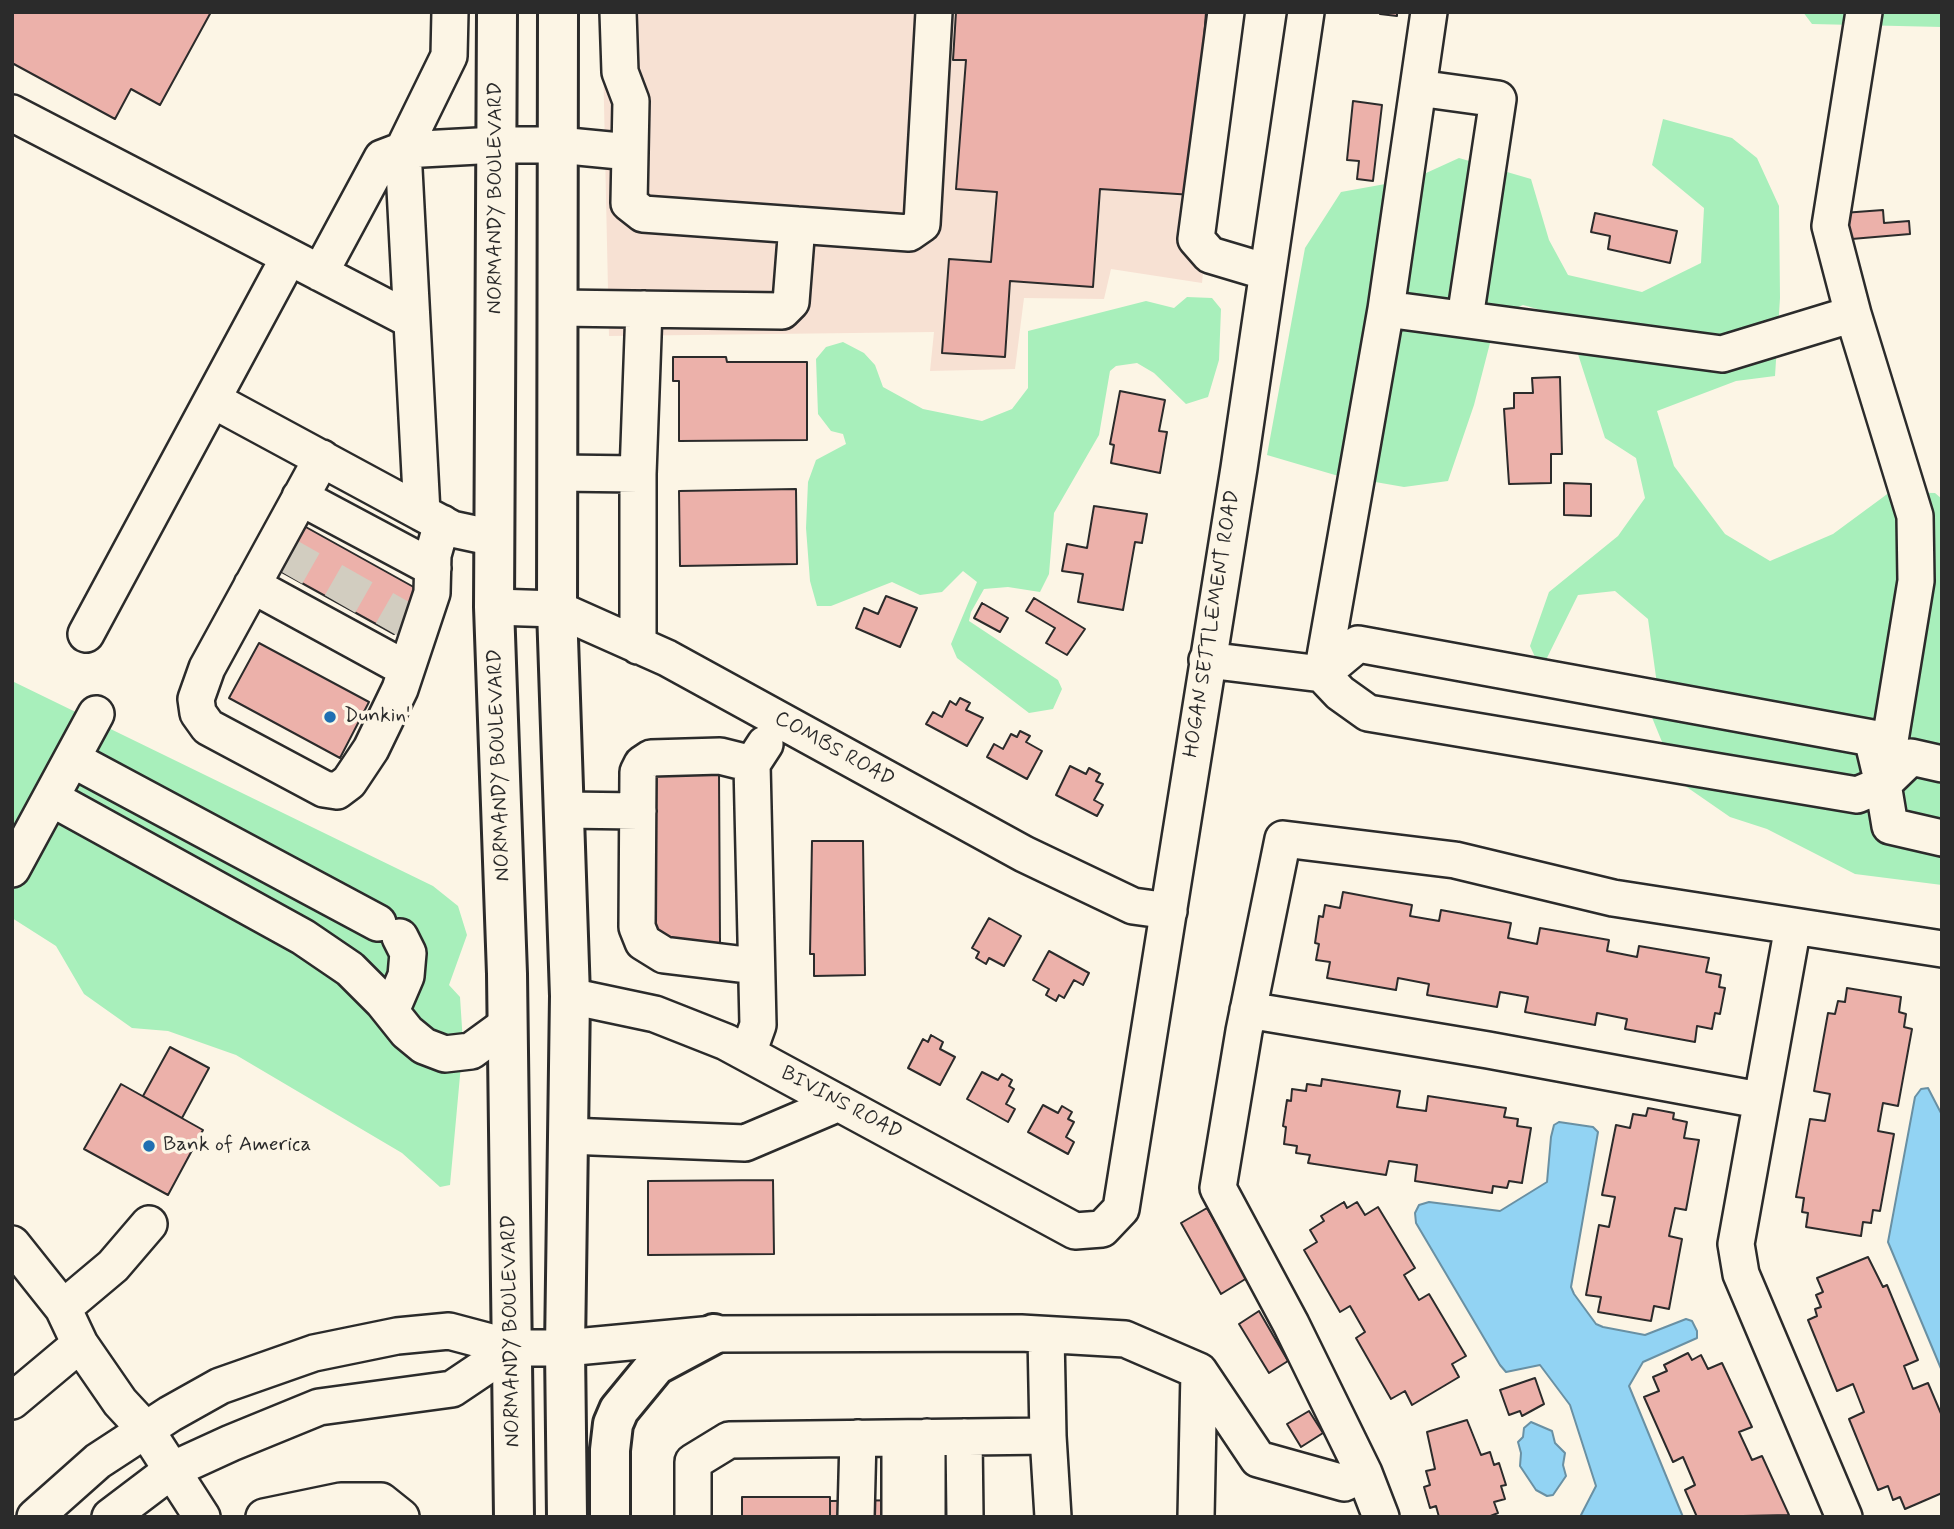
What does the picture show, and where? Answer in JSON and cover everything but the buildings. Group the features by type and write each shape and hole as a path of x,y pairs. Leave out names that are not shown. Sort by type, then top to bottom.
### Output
{"main road":[{"name":"NORMANDY BOULEVARD","path":"497,12 494,607 508,1024 514,1517"},
{"path":"558,12 557,609 570,996 565,1348 567,1517"},
{"path":"610,1517 610,1450 613,1424 619,1410 656,1365 714,1334"}],"street":[{"path":"416,570 433,555 432,518 411,320 403,150 449,56 450,12"},
{"path":"618,12 620,72 631,101 629,204 643,214 909,233 922,224 934,12"},
{"path":"1226,12 1196,240 1210,255 1267,272"},
{"name":"HOGAN SETTLEMENT ROAD","path":"1102,1229 1121,1209 1306,12"},
{"path":"1322,674 1386,309 1429,12"},
{"path":"1864,12 1830,226 1853,314 1916,516 1916,582 1883,784"},
{"path":"1418,88 1497,99 1465,318"},
{"path":"12,113 411,320"},
{"path":"320,273 382,158 403,150 497,145 558,145 630,152"},
{"path":"558,308 782,311 791,302 797,225"},
{"path":"86,634 289,257"},
{"path":"638,646 638,474 644,309"},
{"path":"1386,309 1722,354 1853,314"},
{"path":"213,400 432,518 494,538"},
{"path":"322,458 322,520 284,590 207,668 196,699 198,713 208,727 324,789 337,791 349,782 371,748 381,644 432,593 416,570 370,549 322,520"},
{"path":"558,473 638,474"},
{"path":"284,590 334,615 381,644"},
{"name":"COMBS ROAD","path":"494,607 557,609 638,646 1024,854 1133,906 1169,911"},
{"path":"1322,674 1358,644 1872,738 1890,827 1942,838"},
{"path":"1207,660 1322,674 1340,693 1368,713 1857,795 1883,784 1911,757 1942,764"},
{"path":"12,869 96,714"},
{"path":"748,1053 758,1025 752,764 779,720"},
{"path":"752,764 720,756 651,758 642,764 638,772 637,927 643,942 664,955 755,966"},
{"path":"72,759 389,930 408,953 406,976 391,1011"},
{"path":"51,798 303,937 350,969 391,1011 407,1032 424,1046 445,1054 471,1051 508,1024"},
{"path":"564,810 638,811"},
{"path":"1381,1517 1364,1473 1291,1324 1218,1188 1248,1010 1283,839 1455,860 1613,898 1942,948"},
{"path":"1793,926 1759,1100 1736,1244 1741,1274 1844,1517"},
{"name":"BIVINS ROAD","path":"570,996 655,1014 748,1053 1075,1231 1102,1229"},
{"path":"1248,1010 1488,1050 1759,1100"},
{"path":"568,1136 745,1143 839,1103"},
{"path":"63,1308 113,1266 149,1224"},
{"path":"12,1244 63,1308 80,1344 120,1402 146,1430 202,1517"},
{"path":"35,1517 98,1461 220,1386 314,1353 397,1336 449,1331 513,1348 565,1348 714,1334 1046,1335 1125,1339 1199,1371 1258,1459 1344,1483 1364,1473"},
{"path":"1046,1335 1053,1517"},
{"path":"12,1401 80,1344"},
{"path":"110,1517 172,1470 320,1407 452,1389 513,1348"},
{"path":"1196,1517 1199,1371"},
{"path":"693,1517 693,1462 729,1440 1048,1436"},
{"path":"964,1437 965,1517"},
{"path":"841,1517 881,1438"},
{"path":"856,1517 881,1438"},
{"path":"870,1517 881,1438"},
{"path":"881,1438 885,1517"},
{"path":"881,1438 900,1517"},
{"path":"881,1438 927,1517"},
{"path":"264,1517 341,1502 381,1502 401,1517"}],"shaded area":[{"path":"602,12 1228,12 1202,283 1111,269 1104,299 1024,298 1015,369 930,371 934,332 609,336"}],"green space":[{"path":"1803,12 1942,12 1942,27 1812,24"},
{"path":"1663,119 1732,138 1757,158 1779,206 1780,298 1775,376 1736,381 1657,411 1674,466 1725,534 1770,561 1833,534 1890,492 1935,493 1942,499 1942,885 1855,874 1767,829 1730,817 1678,781 1651,715 1656,677 1648,619 1615,591 1578,595 1541,670 1530,646 1549,592 1618,536 1645,498 1636,458 1605,438 1566,317 1523,305 1497,316 1474,405 1448,481 1404,487 1335,475 1267,455 1305,248 1341,192 1413,179 1459,158 1531,179 1549,240 1568,275 1642,292 1701,263 1704,208 1652,165"},
{"path":"1187,297 1212,298 1221,309 1219,360 1208,397 1186,404 1154,373 1137,363 1116,366 1110,371 1099,435 1054,513 1049,574 1040,592 1008,587 984,589 971,612 969,621 1058,680 1062,689 1053,709 1029,713 957,658 951,644 977,582 963,571 942,592 920,595 892,582 831,606 817,606 810,581 806,528 808,482 816,460 846,444 843,434 831,431 818,414 816,359 826,347 843,342 864,353 875,365 883,387 923,409 982,421 1012,409 1028,388 1028,331 1146,301 1174,308"},
{"path":"12,681 433,886 458,906 467,935 449,985 460,997 463,1043 450,1185 440,1187 402,1153 236,1055 168,1031 132,1028 84,994 56,946 12,918"}],"water":[{"path":"1928,1088 1942,1115 1942,1371 1888,1242 1915,1097 1921,1089"},
{"path":"1559,1122 1593,1127 1598,1132 1571,1287 1574,1294 1596,1324 1603,1327 1645,1335 1686,1319 1692,1321 1697,1331 1697,1338 1643,1362 1629,1386 1683,1517 1580,1517 1596,1486 1570,1405 1540,1365 1506,1372 1500,1365 1416,1223 1415,1213 1419,1205 1429,1202 1500,1211 1547,1182 1551,1137 1554,1125"},
{"path":"1531,1422 1552,1431 1555,1443 1565,1453 1563,1465 1566,1476 1553,1495 1547,1496 1536,1490 1520,1466 1518,1442 1523,1437 1524,1428"}],"tunnel":[{"path":"287,575 312,531"},
{"path":"340,604 365,560"},
{"path":"391,632 416,588"}],"place":[{"name":"Dunkin'","path":"330,717"},
{"name":"Bank of America","path":"149,1146"}]}
